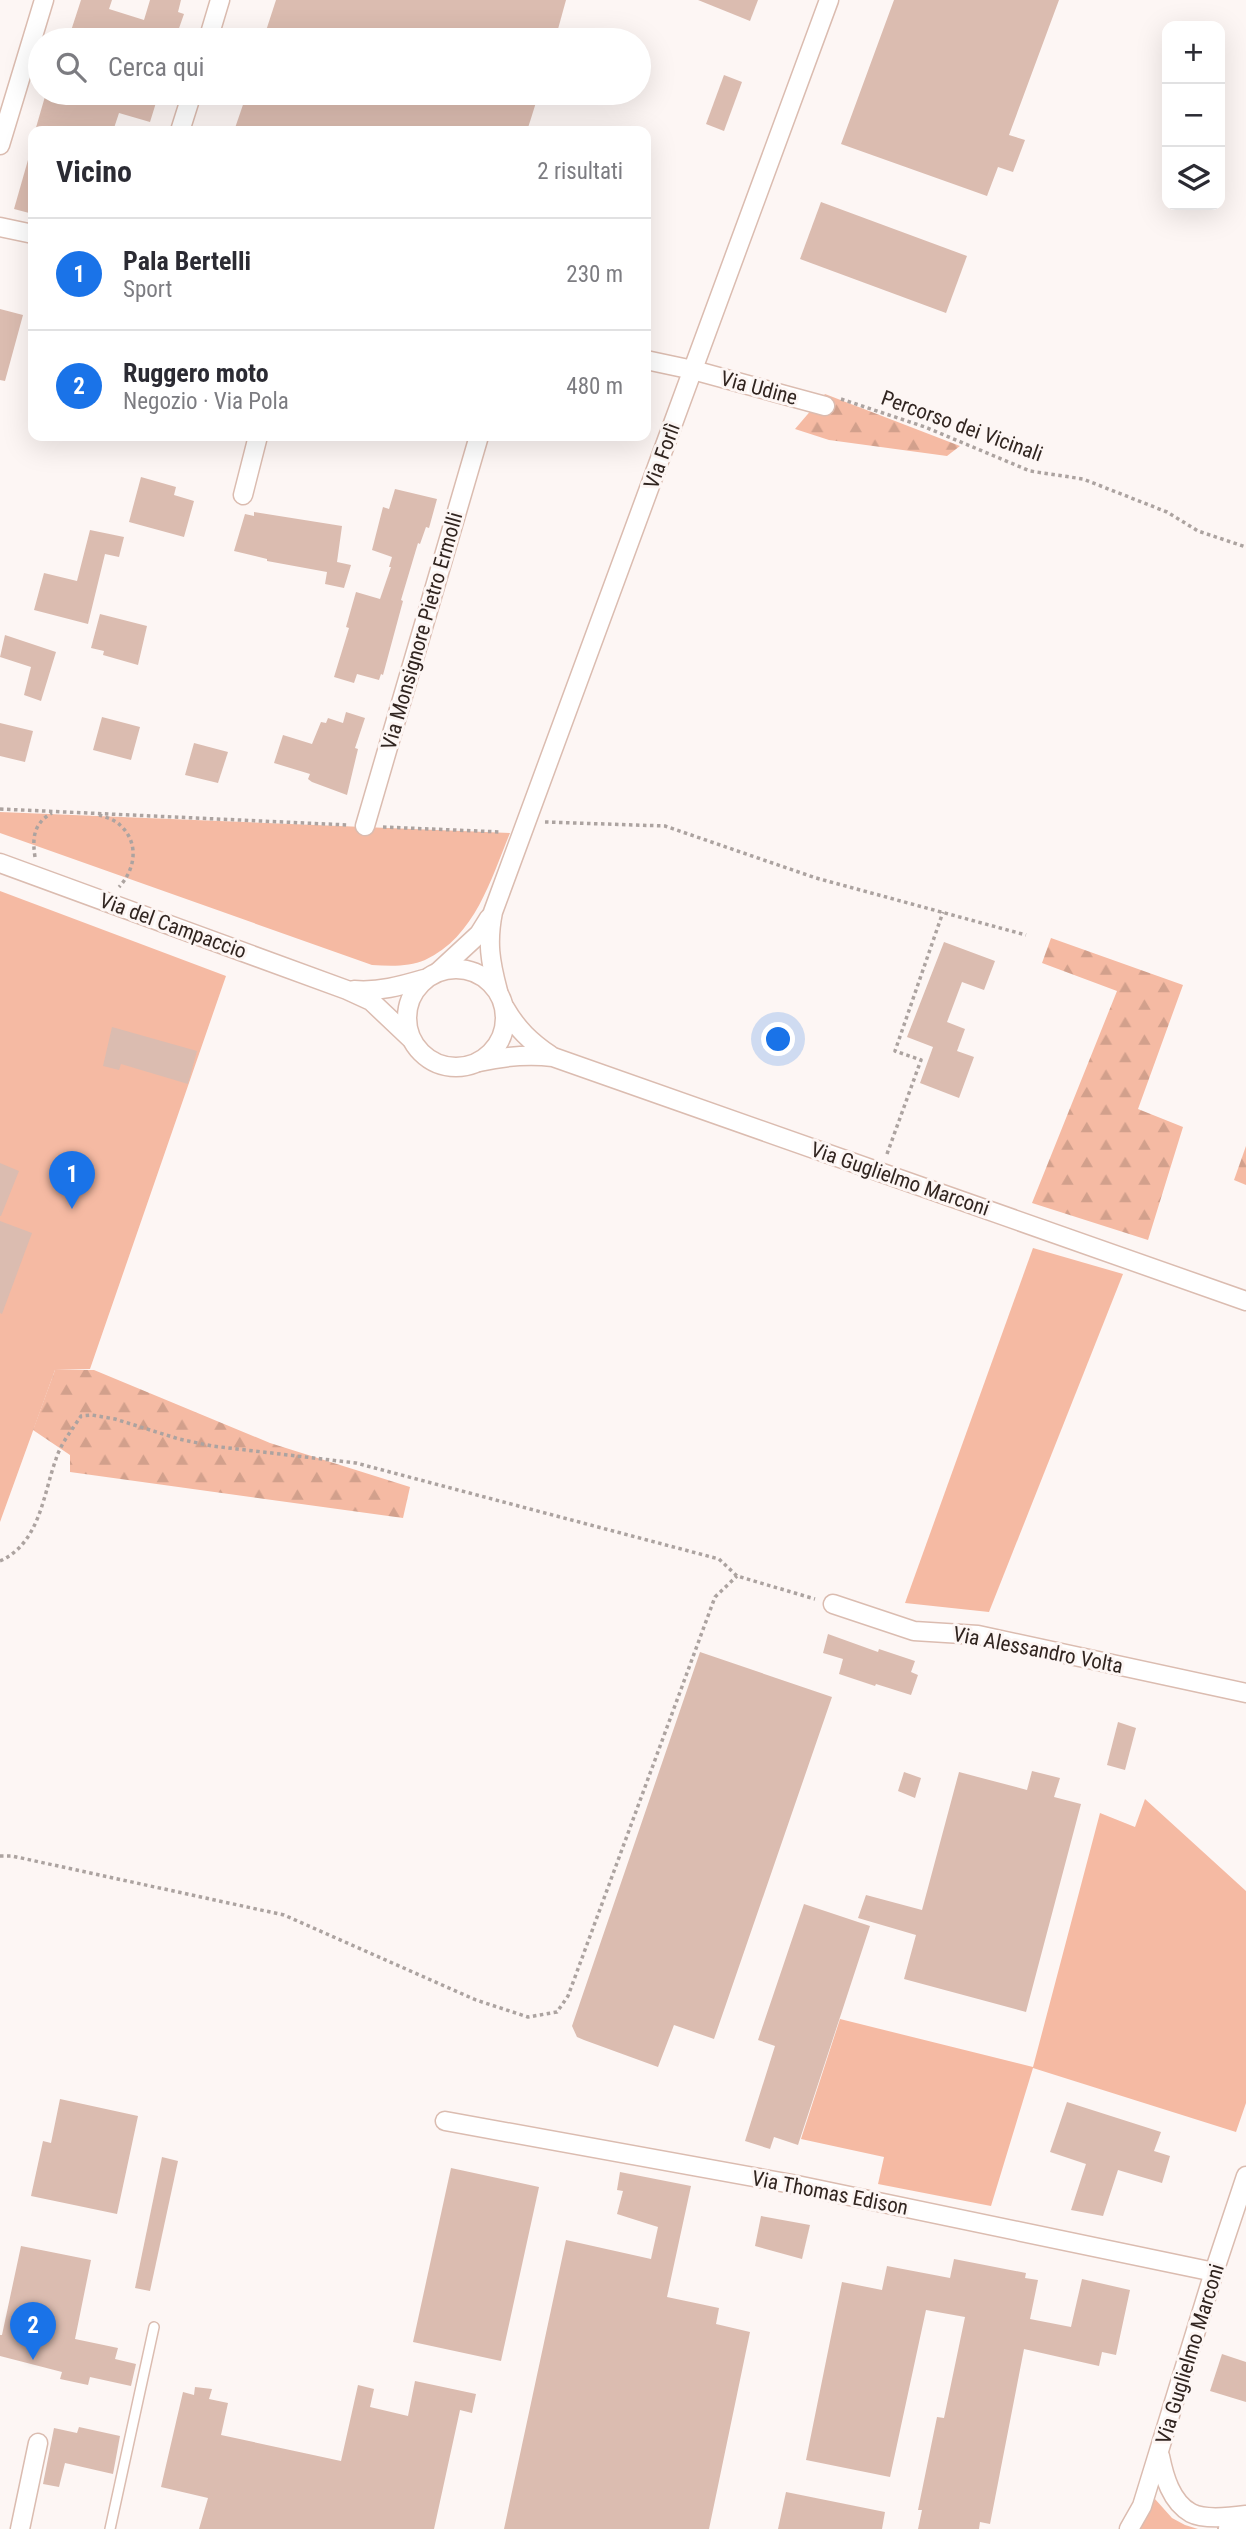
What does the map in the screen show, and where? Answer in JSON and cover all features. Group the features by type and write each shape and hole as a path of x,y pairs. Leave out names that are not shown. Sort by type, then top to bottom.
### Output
{"main road":[{"path":"1233,2529 1246,2524"}],"street":[{"path":"36,28 44,0"},
{"path":"212,28 220,0"},
{"name":"Via Forlì","path":"501,998 490,962 488,938 493,912 829,0"},
{"path":"0,145 28,53"},
{"path":"182,126 188,105"},
{"path":"0,226 28,233"},
{"name":"Via Udine","path":"651,361 825,407"},
{"path":"243,495 257,441"},
{"name":"Via Monsignore Pietro Ermolli","path":"365,826 478,441"},
{"name":"Via del Campaccio","path":"0,863 347,990 371,1001 410,1038"},
{"name":"Via Forlì","path":"431,975 479,934 493,912"},
{"path":"455,968 471,970 486,978 501,998 505,1023 501,1039 492,1052 479,1062 464,1067 448,1067 432,1062 419,1052 410,1038 406,1023 407,1007 413,992 431,975 455,968"},
{"name":"Via del Campaccio","path":"347,990 372,992 396,988 431,975"},
{"name":"Via Guglielmo Marconi","path":"501,998 516,1027 533,1044 553,1057 1246,1301"},
{"name":"Via Guglielmo Marconi","path":"479,1062 520,1055 553,1057"},
{"name":"Via Alessandro Volta","path":"833,1604 914,1631 978,1635 1246,1693"},
{"name":"Via Thomas Edison","path":"445,2121 792,2184 1214,2272"},
{"name":"Via Guglielmo Marconi","path":"1129,2529 1142,2506 1160,2452 1246,2176"},
{"path":"20,2529 38,2443"},
{"path":"1160,2452 1164,2476 1174,2496 1191,2514 1220,2518 1246,2515"}],"lane":[{"path":"110,2529 154,2327"}],"path":[{"name":"Percorso dei Vicinali","path":"825,407 835,397 925,427 1030,471 1083,479 1167,512 1198,531 1246,547"},
{"path":"0,809 510,833 539,822 665,826 816,878 1026,934"},
{"path":"43,878 35,859 33,842 35,830 42,819 53,812"},
{"path":"97,814 120,824 130,840 134,860 129,876 116,890 99,899"},
{"path":"880,1172 921,1060 895,1051 943,912"},
{"path":"0,1561 21,1546 33,1529 60,1448 81,1416 92,1415 212,1446 356,1463 719,1559 737,1576 833,1604"},
{"path":"0,1856 12,1856 284,1915 476,2000 528,2017 556,2012 568,1996 715,1597 737,1576"}],"green space":[{"path":"825,394 960,446 947,456 829,440 795,429"},
{"path":"0,812 510,833 479,905 457,937 442,950 413,964 372,965 0,833"},
{"path":"0,891 226,976 90,1369 55,1370 0,1522"},
{"path":"1051,938 1183,985 1138,1109 1183,1127 1148,1240 1032,1203 1117,991 1042,963"},
{"path":"1246,1146 1246,1185 1234,1180"},
{"path":"1033,1248 1123,1274 989,1612 905,1603"},
{"path":"55,1370 94,1370 270,1443 410,1487 403,1518 70,1472 70,1455 33,1430"},
{"path":"1145,1799 1246,1891 1246,2103 1236,2132 1033,2068 991,2206 878,2184 884,2157 801,2139 840,2019 1033,2067 1100,1813 1135,1827"},
{"path":"1155,2499 1172,2518 1198,2529 1139,2529"}],"building":[{"path":"81,0 112,0 109,9 144,20 150,0 181,0 178,12 184,14 179,28 72,28"},
{"path":"276,0 566,0 558,28 267,28"},
{"path":"698,0 758,0 750,21"},
{"path":"894,0 1059,0 1009,135 1025,140 1013,172 998,167 987,196 841,144"},
{"path":"724,75 742,82 724,131 706,124"},
{"path":"43,105 155,105 150,122 119,113 115,126 36,126"},
{"path":"243,105 535,105 529,126 236,126"},
{"path":"28,160 28,213 14,209"},
{"path":"821,202 967,256 946,313 800,259"},
{"path":"0,309 23,315 5,381 0,380"},
{"path":"141,477 176,487 174,495 194,501 184,537 129,522"},
{"path":"395,489 437,499 429,528 426,527 420,544 418,543 383,675 381,674 379,680 357,674 354,683 334,677 349,628 346,627 356,592 380,599 391,567 392,557 372,550 383,507 389,509"},
{"path":"254,512 342,526 337,562 351,565 344,588 325,584 327,572 267,561 234,551 245,514 254,516"},
{"path":"90,530 124,537 119,557 105,554 88,624 34,610 44,573 77,581"},
{"path":"100,614 147,626 138,665 103,655 104,651 91,648"},
{"path":"5,635 56,652 41,701 24,695 31,667 0,657"},
{"path":"346,712 365,718 355,748 358,749 347,795 312,782 308,779 310,774 274,763 283,735 312,744 321,722 326,723 328,718 343,723"},
{"path":"102,717 140,727 131,760 93,750"},
{"path":"0,723 33,731 25,762 0,756"},
{"path":"194,743 228,752 218,783 185,775"},
{"path":"944,942 995,961 984,990 962,982 947,1022 965,1029 957,1051 974,1057 959,1098 920,1083 933,1047 907,1037"},
{"path":"112,1027 197,1051 188,1084 121,1064 119,1070 103,1066"},
{"path":"0,1163 19,1171 1,1216 0,1216"},
{"path":"0,1221 32,1233 2,1314 0,1313"},
{"path":"828,1634 878,1652 879,1649 915,1661 911,1672 918,1675 911,1695 839,1674 843,1659 823,1653"},
{"path":"700,1652 832,1697 714,2039 674,2025 658,2067 577,2037 572,2026"},
{"path":"1118,1722 1136,1728 1125,1770 1107,1765"},
{"path":"1032,1771 1060,1778 1054,1797 1081,1804 1026,2012 904,1979 916,1935 858,1918 866,1895 922,1910 959,1772 1027,1790"},
{"path":"904,1772 921,1778 915,1798 898,1791"},
{"path":"804,1904 870,1926 798,2145 774,2137 770,2149 745,2141 775,2046 758,2040"},
{"path":"60,2099 138,2116 117,2214 31,2196 43,2141 51,2143"},
{"path":"1067,2102 1161,2132 1154,2151 1170,2156 1162,2183 1118,2170 1103,2216 1071,2210 1086,2164 1050,2152"},
{"path":"162,2157 178,2161 150,2291 135,2288"},
{"path":"451,2168 539,2187 501,2361 413,2342"},
{"path":"620,2172 691,2186 667,2297 719,2308 716,2324 750,2332 709,2529 504,2529 566,2240 651,2259 658,2227 617,2214 623,2191 617,2190"},
{"path":"761,2216 810,2225 802,2259 755,2246"},
{"path":"21,2246 91,2260 75,2339 118,2348 115,2359 136,2364 131,2386 90,2377 88,2385 60,2379 62,2372 0,2356 0,2335"},
{"path":"954,2259 1026,2273 1025,2278 1038,2280 1030,2319 1071,2327 1082,2279 1130,2290 1116,2355 1102,2352 1099,2366 1024,2349 990,2524 980,2522 979,2529 918,2529 922,2510 918,2510 937,2417 944,2418 965,2317 926,2310 890,2477 806,2460 842,2282 882,2290 887,2266 950,2278"},
{"path":"1222,2354 1246,2362 1246,2402 1210,2391"},
{"path":"415,2381 476,2394 472,2413 460,2410 434,2529 199,2529 208,2498 161,2487 183,2392 194,2395 195,2387 212,2389 209,2399 228,2403 221,2435 341,2461 358,2385 374,2389 370,2407 408,2416"},
{"path":"79,2427 120,2436 113,2474 65,2463 59,2487 43,2484 54,2428 77,2433"},
{"path":"786,2492 885,2512 882,2529 778,2529"}],"place":[{"name":"Pala Bertelli","path":"72,1209"},
{"name":"Ruggero moto","path":"33,2360"}]}
